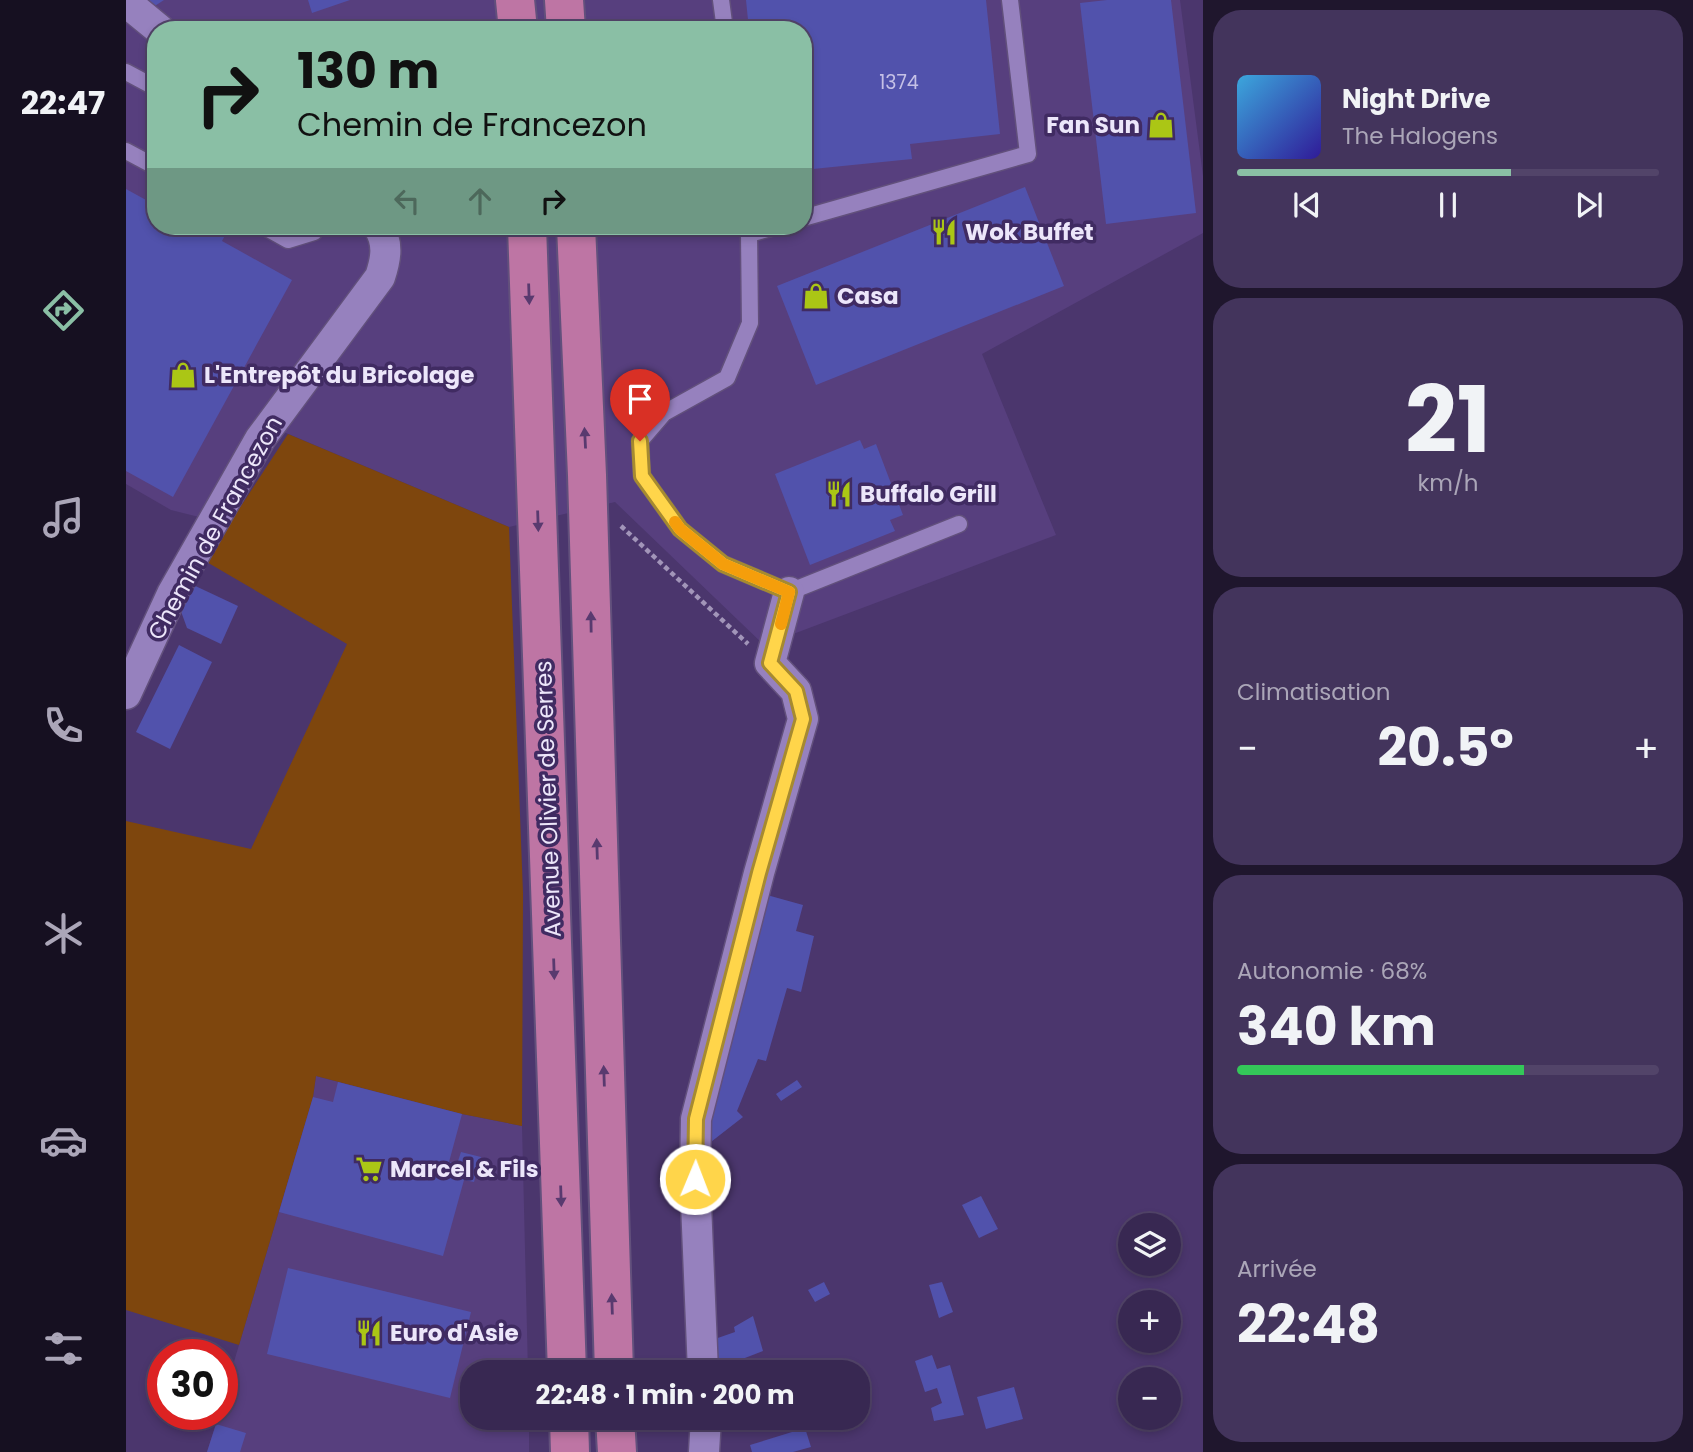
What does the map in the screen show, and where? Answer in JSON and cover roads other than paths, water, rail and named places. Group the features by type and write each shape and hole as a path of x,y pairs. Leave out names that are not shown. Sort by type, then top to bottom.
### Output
{"main road":[{"path":"515,0 517,21"},
{"path":"564,0 565,21"},
{"name":"Avenue Olivier de Serres","path":"527,235 567,1360"},
{"name":"Avenue Olivier de Serres","path":"576,235 587,475 614,1360"},
{"path":"569,1430 570,1452"},
{"path":"616,1430 617,1452"}],"street":[{"path":"126,2 149,21"},
{"name":"Chemin de Francezon","path":"126,694 172,594 260,439 380,277 386,256 384,235"},
{"path":"703,1360 695,1179 696,1119 759,873 803,719 796,691 770,663 789,592"},
{"path":"705,1452 706,1430"}],"lane":[{"path":"721,0 724,21"},
{"path":"812,215 1028,154 1010,0"},
{"path":"126,72 147,83"},
{"path":"126,151 147,162"},
{"path":"279,235 288,240 304,235"},
{"path":"748,235 750,323 727,378 664,413 640,441 642,476 680,529 723,564 789,592 959,524"}],"place":[{"name":"Fan Sun","path":"1161,125"},
{"name":"Wok Buffet","path":"944,232"},
{"name":"Casa","path":"816,296"},
{"name":"L'Entrepôt du Bricolage","path":"183,375"},
{"name":"Buffalo Grill","path":"839,494"},
{"name":"Marcel & Fils","path":"369,1169"},
{"name":"Euro d'Asie","path":"369,1333"}]}
